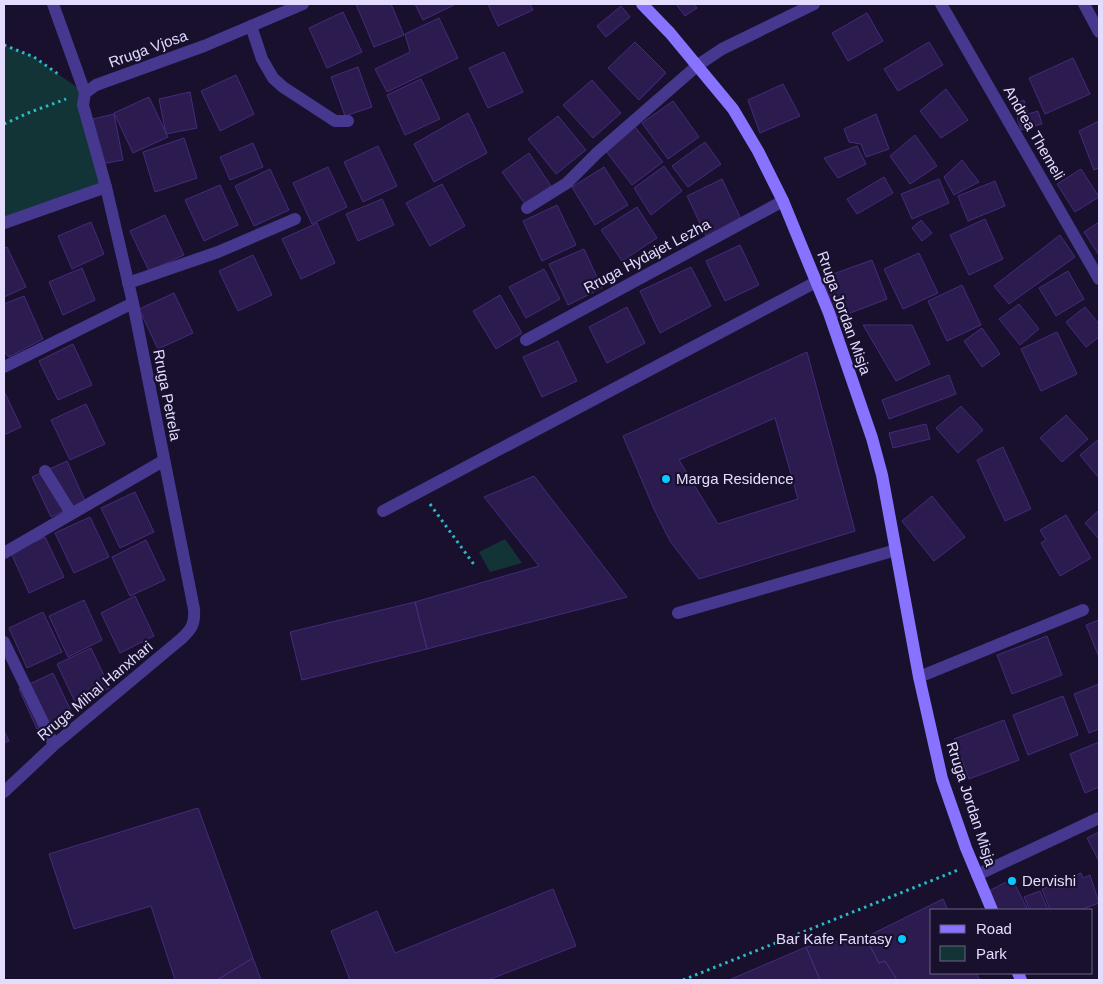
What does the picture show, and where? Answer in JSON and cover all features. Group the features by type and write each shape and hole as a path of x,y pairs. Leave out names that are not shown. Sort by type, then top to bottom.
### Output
{"street":[{"name":"Rruga Petrela","path":"53,4 85,93 83,105 106,187 133,303 194,609"},
{"name":"Rruga Vjosa","path":"85,93 96,84 204,46 303,4"},
{"name":"Rruga Jordan Misja","path":"643,4 698,65 733,109 758,151 782,201 816,282 872,438 882,476 919,677 942,778 974,869 992,909"},
{"path":"527,208 567,183 598,152 698,65 722,49 814,4"},
{"name":"Andrea Themeli","path":"941,4 1096,265 1099,278"},
{"path":"1084,4 1099,32"},
{"path":"251,26 262,59 273,78 283,87 335,120 348,120"},
{"path":"4,223 106,187"},
{"name":"Rruga Hydajet Lezha","path":"526,340 782,201"},
{"path":"128,283 218,252 295,219"},
{"path":"382,511 816,282"},
{"path":"4,367 133,303"},
{"path":"4,553 163,461"},
{"path":"44,471 71,513"},
{"path":"678,613 896,550"},
{"name":"Rruga Mihal Hanxhari","path":"4,792 54,745 181,640 190,631 194,621 194,609"},
{"path":"919,677 1083,610"},
{"path":"4,642 54,745"},
{"path":"974,869 1099,818"}],"path":[{"path":"4,45 34,56 85,93"},
{"path":"4,124 35,110 85,93"},
{"path":"421,491 475,566"},
{"path":"683,980 974,869"}],"green space":[{"path":"4,45 34,57 85,93 106,187 4,223"},
{"path":"505,539 522,563 490,572 479,552"}],"building":[{"path":"356,4 391,4 404,35 374,47"},
{"path":"415,4 456,4 423,20"},
{"path":"488,4 530,4 533,10 498,26"},
{"path":"676,4 694,4 697,8 685,16"},
{"path":"621,6 630,17 606,37 597,26"},
{"path":"343,12 362,52 327,68 309,28"},
{"path":"867,13 883,41 848,61 832,33"},
{"path":"439,18 458,58 387,92 375,69 410,52 405,34"},
{"path":"635,42 666,73 639,100 608,68"},
{"path":"929,42 943,65 898,91 884,69"},
{"path":"504,52 523,92 488,108 469,68"},
{"path":"1073,58 1090,94 1045,114 1029,78"},
{"path":"358,67 372,107 345,116 331,77"},
{"path":"236,75 254,114 220,131 201,91"},
{"path":"421,79 440,119 405,135 387,95"},
{"path":"592,80 621,113 593,138 563,105"},
{"path":"783,84 800,116 760,133 748,100"},
{"path":"946,89 968,120 941,138 920,111"},
{"path":"190,92 197,128 166,134 159,99"},
{"path":"149,97 168,137 133,153 114,113"},
{"path":"1024,100 1028,114 1038,111 1042,124 1021,130 1013,104"},
{"path":"673,101 699,137 668,159 642,123"},
{"path":"468,113 487,153 434,182 414,144"},
{"path":"114,114 123,160 101,164 93,119"},
{"path":"876,114 889,149 866,157 861,144 849,142 844,129"},
{"path":"558,116 586,150 556,174 528,139"},
{"path":"1099,121 1099,168 1094,170 1079,131"},
{"path":"635,127 663,162 632,185 605,150"},
{"path":"915,135 937,166 910,184 890,156"},
{"path":"184,138 197,178 155,192 143,152"},
{"path":"705,142 721,164 688,187 672,166"},
{"path":"253,143 263,167 230,180 220,157"},
{"path":"378,146 397,186 363,202 344,162"},
{"path":"857,146 866,164 838,178 824,158"},
{"path":"529,153 551,186 525,204 502,172"},
{"path":"962,160 979,182 954,195 944,177"},
{"path":"664,166 682,191 651,215 634,188"},
{"path":"328,167 347,207 312,224 293,183"},
{"path":"604,167 628,205 595,225 572,187"},
{"path":"270,169 289,210 254,226 235,186"},
{"path":"1081,169 1099,197 1075,212 1057,184"},
{"path":"884,177 893,193 857,214 847,199"},
{"path":"722,179 741,219 706,236 687,196"},
{"path":"939,179 949,203 912,219 901,194"},
{"path":"995,181 1005,206 968,221 958,196"},
{"path":"442,184 465,226 430,246 406,203"},
{"path":"220,185 238,225 204,241 185,200"},
{"path":"382,199 394,225 358,241 346,214"},
{"path":"557,205 576,245 542,261 523,221"},
{"path":"637,207 657,238 622,261 601,230"},
{"path":"165,215 184,255 149,271 130,231"},
{"path":"985,219 1003,259 969,275 950,235"},
{"path":"921,220 932,233 922,241 912,228"},
{"path":"91,222 104,254 72,269 58,236"},
{"path":"1099,222 1099,255 1084,232"},
{"path":"317,223 335,263 301,279 282,239"},
{"path":"1060,235 1075,257 1009,304 994,286"},
{"path":"740,245 759,285 725,301 706,261"},
{"path":"7,247 26,287 4,297 4,248"},
{"path":"584,249 602,288 568,305 549,264"},
{"path":"919,253 938,293 903,309 884,269"},
{"path":"253,255 272,295 238,311 219,271"},
{"path":"872,260 887,299 837,318 822,278"},
{"path":"691,267 711,306 660,333 640,291"},
{"path":"82,268 95,300 63,315 49,282"},
{"path":"544,269 560,299 526,318 509,287"},
{"path":"1068,271 1084,299 1056,316 1039,288"},
{"path":"962,285 981,325 947,341 928,301"},
{"path":"174,293 193,333 158,349 139,309"},
{"path":"500,295 522,333 496,349 473,311"},
{"path":"24,296 43,339 9,357 4,352 4,304"},
{"path":"1019,304 1039,329 1020,345 999,319"},
{"path":"627,307 645,343 607,363 589,327"},
{"path":"1085,307 1099,324 1099,337 1086,347 1066,322"},
{"path":"863,325 912,325 930,364 896,381"},
{"path":"982,328 1000,354 982,367 964,341"},
{"path":"1057,332 1077,374 1041,391 1021,349"},
{"path":"558,341 577,381 542,397 523,357"},
{"path":"73,344 92,385 58,400 39,361"},
{"name":"Marga Residence","path":"807,352 855,531 699,579 670,541 654,509 623,436","holes":["775,418 798,499 718,524 679,460"]},
{"path":"949,375 956,394 889,419 882,400"},
{"path":"4,391 21,427 4,435"},
{"path":"86,404 105,444 70,460 51,420"},
{"path":"961,406 983,430 958,453 936,428"},
{"path":"1066,415 1088,439 1062,462 1040,438"},
{"path":"926,424 930,439 893,448 889,433"},
{"path":"1099,439 1099,478 1080,455"},
{"path":"1003,447 1031,509 1005,521 977,460"},
{"path":"67,461 85,501 51,517 32,477"},
{"path":"534,476 627,597 427,649 415,602 539,566 484,497"},
{"path":"135,492 154,532 120,548 101,508"},
{"path":"932,496 965,537 934,561 902,521"},
{"path":"1099,510 1099,539 1085,523"},
{"path":"1066,515 1091,558 1060,576 1041,543 1046,540 1040,530"},
{"path":"90,517 109,557 74,573 55,533"},
{"path":"45,537 64,577 29,593 11,553"},
{"path":"146,540 165,580 130,596 112,557"},
{"path":"135,596 154,636 120,653 101,613"},
{"path":"84,600 102,640 68,657 49,616"},
{"path":"415,602 427,649 302,680 290,632"},
{"path":"43,612 62,652 27,668 9,628"},
{"path":"1099,620 1099,657 1086,625"},
{"path":"1047,636 1062,675 1012,694 997,655"},
{"path":"91,648 110,688 76,704 57,664"},
{"path":"53,673 72,713 37,729 19,689"},
{"path":"1099,684 1099,729 1089,733 1074,694"},
{"path":"1063,696 1078,735 1028,755 1013,715"},
{"path":"1004,720 1019,760 969,779 954,739"},
{"path":"4,731 9,741 4,743"},
{"path":"1099,742 1099,787 1085,793 1070,754"},
{"path":"198,808 253,958 217,980 175,980 151,906 74,929 49,854"},
{"path":"1099,832 1099,861 1087,838"},
{"path":"1081,873 1083,878 1090,875 1099,903 1083,909 1050,909 1042,889"},
{"path":"1012,879 1027,909 996,909 987,892"},
{"path":"553,889 576,946 488,980 350,980 331,931 377,911 395,953"},
{"path":"1040,891 1048,909 1030,909 1024,897"},
{"name":"Bar Kafe Fantasy","path":"943,899 948,909 930,909 930,974 977,974 980,980 897,980 885,961 879,963 870,946 875,943 870,935"},
{"path":"870,935 875,943 870,946 879,963 885,961 897,980 820,980 806,947"},
{"path":"806,947 820,980 729,980"},
{"path":"253,958 261,980 217,980"}],"place":[{"name":"Marga Residence","path":"666,479"},
{"name":"Dervishi","path":"1012,881"},
{"name":"Bar Kafe Fantasy","path":"902,939"}]}
